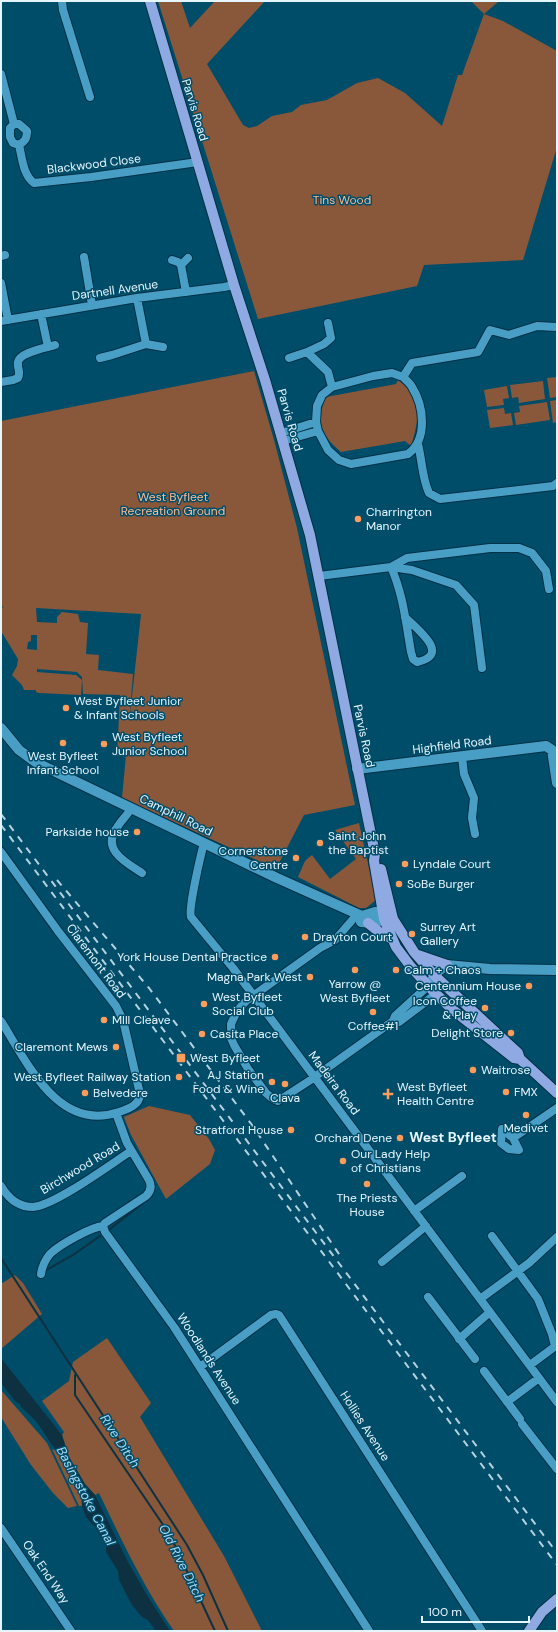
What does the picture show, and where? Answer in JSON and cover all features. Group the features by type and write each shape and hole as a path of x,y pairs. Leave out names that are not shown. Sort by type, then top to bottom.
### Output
{"main road":[{"name":"Parvis Road","path":"150,1 234,285 265,380 310,535 320,576 375,854 374,861 387,915"},
{"path":"387,915 392,939 396,947 428,986 479,1031 514,1058 520,1059"},
{"path":"387,915 416,955 438,979 518,1053 520,1059 557,1093"},
{"path":"368,923 392,939"},
{"path":"416,955 449,965"},
{"path":"528,1631 542,1612 557,1599"}],"street":[{"path":"62,1 63,10 90,97"},
{"name":"Blackwood Close","path":"1,74 14,124 10,128 10,137 13,143 19,145 26,173 30,180 34,183 44,183 198,162"},
{"path":"14,124 19,124 27,131 25,141 19,145"},
{"path":"84,257 90,272 92,305"},
{"path":"181,265 188,258"},
{"path":"172,260 181,265 186,292"},
{"path":"1,283 4,320"},
{"name":"Dartnell Avenue","path":"4,320 137,298 234,285"},
{"path":"137,298 146,344"},
{"path":"1,382 18,378 20,375 18,362 24,354 52,346 41,314"},
{"path":"289,358 324,344 331,338 328,323"},
{"path":"403,377 412,363 478,352 490,330 509,335 537,326 557,327"},
{"path":"100,358 146,344 163,347"},
{"path":"307,352 328,372 332,387"},
{"path":"418,444 408,454 351,464 339,460 328,450 318,431 316,422 317,406 322,395 332,387 373,376 392,373 403,377 412,386 417,400 422,420 418,444 423,462 424,482 429,494 440,499 517,491 553,486 557,483"},
{"path":"282,437 316,422"},
{"path":"282,437 318,431"},
{"path":"391,567 407,558 490,548 519,548 532,553 546,571 549,589"},
{"path":"391,567 399,583 405,617 413,659 417,662 429,658 432,655 433,649 430,643 405,617"},
{"path":"320,576 391,567 412,570 456,585 474,605 482,668"},
{"name":"Camphill Road","path":"1,728 19,750 37,763 352,915 362,922 368,923"},
{"name":"Highfield Road","path":"357,769 553,746 557,782"},
{"path":"462,757 464,774 474,798 472,818 475,834"},
{"path":"131,808 112,835 112,844 114,851 132,870 142,873"},
{"name":"Madeira Road","path":"204,844 190,914 315,1077 557,1402"},
{"name":"Claremont Road","path":"2,856 116,1006 123,1020 140,1098 135,1105 116,1113"},
{"path":"352,915 335,940 320,948 253,995 237,1011 230,1028 234,1045 256,1081 269,1096 278,1101 315,1077 393,1021 395,1016 428,986 438,979"},
{"name":"Camphill Road","path":"352,915 387,915"},
{"path":"368,923 387,915"},
{"path":"393,1021 399,1022 436,994 439,970 449,965 490,969 557,970"},
{"path":"1,1021 39,1082 57,1100 71,1110 85,1116 98,1116 116,1113 131,1151 150,1182 150,1192 146,1196 106,1222 103,1226 89,1230 54,1251 44,1264 41,1274"},
{"path":"513,1138 557,1108"},
{"name":"Birchwood Road","path":"1,1186 9,1197 17,1203 27,1206 39,1206 55,1199 131,1151"},
{"path":"414,1210 462,1176"},
{"name":"Woodlands Avenue","path":"103,1226 106,1235 174,1328 200,1367 369,1631"},
{"path":"382,1262 426,1226"},
{"path":"492,1236 538,1299 556,1345 530,1365"},
{"path":"480,1299 518,1271 557,1237"},
{"path":"395,1252 401,1259"},
{"path":"428,1297 475,1359"},
{"path":"459,1339 490,1312"},
{"name":"Hollies Avenue","path":"200,1367 271,1315 279,1315 482,1631"},
{"path":"484,1371 557,1469"},
{"path":"507,1402 539,1378"},
{"name":"Oak End Way","path":"1,1528 71,1631"}],"green space":[{"name":"Tins Wood","path":"158,1 181,1 190,28 215,1 265,1 207,64 243,125 249,128 257,126 272,116 292,112 301,105 327,100 357,83 378,78 405,93 442,126 458,75 462,75 484,14 503,21 557,51 557,147 523,260 424,265 417,286 258,319"},
{"path":"471,1 499,1 484,14"},
{"name":"West Byfleet Recreation Ground","path":"254,371 297,528 355,805 304,815 276,869 122,798 126,755 117,756 120,695 83,694 82,677 77,672 37,669 37,672 76,675 82,680 81,695 39,693 36,692 36,690 24,690 22,685 12,675 17,666 18,659 1,631 1,608 4,607 1,606 1,421","holes":["36,608 141,614 129,724 133,674 98,670 99,655 86,654 88,623 80,622 78,614 62,612 57,617 57,623 37,622","31,635 37,635 37,650 27,649 28,642 31,641"]},
{"path":"557,377 557,397 550,398 547,378"},
{"path":"398,380 412,394 416,401 416,427 411,446 405,441 341,452 334,446 322,428 321,414 326,397 396,384"},
{"path":"543,381 545,399 519,403 518,397 512,398 510,385"},
{"path":"507,386 509,398 503,399 504,405 487,407 484,390"},
{"path":"557,400 557,422 553,423 550,401"},
{"path":"547,402 550,420 516,425 514,413 520,412 519,406"},
{"path":"504,408 505,414 511,413 513,425 490,428 487,410"},
{"path":"359,823 376,900 366,908 359,908 298,877 305,861 312,855 330,879 356,859 335,830"},
{"path":"149,1106 190,1115 209,1139 215,1150 210,1164 166,1199 131,1135 124,1117"},
{"path":"15,1275 23,1283 42,1314 1,1349 1,1284"},
{"path":"107,1338 151,1403 140,1417 224,1556 262,1631 174,1631 143,1581 99,1493 95,1495 85,1484 69,1457 62,1435 64,1432 42,1401 69,1381 73,1362"},
{"path":"1,1390 47,1443 77,1506 68,1508 53,1493 31,1465 1,1417"},
{"path":"52,1449 61,1453 81,1487 82,1506 79,1506"}],"water":[{"name":"Basingstoke Canal","path":"1,1358 62,1435 69,1457 85,1484 95,1495 128,1562 170,1631 156,1631 148,1620 142,1617 132,1605 119,1580 118,1571 106,1552 106,1546 95,1527 86,1517 82,1506 81,1487 65,1459 52,1445 36,1421 21,1407 20,1404 15,1401 1,1383"}],"waterway":[{"path":"110,1229 152,1196"},
{"path":"48,1269 73,1255 100,1236"},
{"name":"Rive Ditch","path":"1,1258 187,1545 203,1575 228,1631"},
{"name":"Old Rive Ditch","path":"75,1375 75,1395 170,1535 215,1631"}],"railway":[{"path":"1,814 557,1553"},
{"path":"1,825 557,1565"},
{"path":"57,880 149,988 252,1125 343,1260"}],"place":[{"name":"Charrington Manor","path":"358,519"},
{"name":"West Byfleet Junior & Infant Schools","path":"66,708"},
{"name":"West Byfleet Infant School","path":"63,743"},
{"name":"West Byfleet Junior School","path":"104,744"},
{"name":"Parkside house","path":"137,832"},
{"name":"Saint John the Baptist","path":"320,843"},
{"name":"Cornerstone Centre","path":"296,858"},
{"name":"Lyndale Court","path":"405,864"},
{"name":"SoBe Burger","path":"399,884"},
{"name":"Surrey Art Gallery","path":"412,934"},
{"name":"Drayton Court","path":"305,937"},
{"name":"York House Dental Practice","path":"275,957"},
{"name":"Yarrow @ West Byfleet","path":"355,970"},
{"name":"Calm + Chaos","path":"396,970"},
{"name":"Magna Park West","path":"310,977"},
{"name":"Centennium House","path":"529,986"},
{"name":"West Byfleet Social Club","path":"204,1004"},
{"name":"Icon Coffee & Play","path":"485,1008"},
{"name":"Coffee#1","path":"373,1012"},
{"name":"MIll Cleave","path":"104,1020"},
{"name":"Delight Store","path":"511,1033"},
{"name":"Casita Place","path":"202,1034"},
{"name":"Claremont Mews","path":"116,1047"},
{"name":"West Byfleet","path":"181,1058"},
{"name":"Waitrose","path":"473,1070"},
{"name":"West Byfleet Railway Station","path":"179,1077"},
{"name":"AJ Station Food & Wine","path":"272,1082"},
{"name":"Clava","path":"285,1084"},
{"name":"FMX","path":"506,1092"},
{"name":"Belvedere","path":"85,1093"},
{"name":"West Byfleet Health Centre","path":"388,1094"},
{"name":"Medivet","path":"526,1115"},
{"name":"Stratford House","path":"291,1130"},
{"name":"Orchard Dene","path":"400,1138"},
{"name":"Our Lady Help of Christians","path":"343,1161"},
{"name":"The Priests House","path":"367,1184"}],"district":[{"name":"West Byfleet","path":"453,1137"}]}
